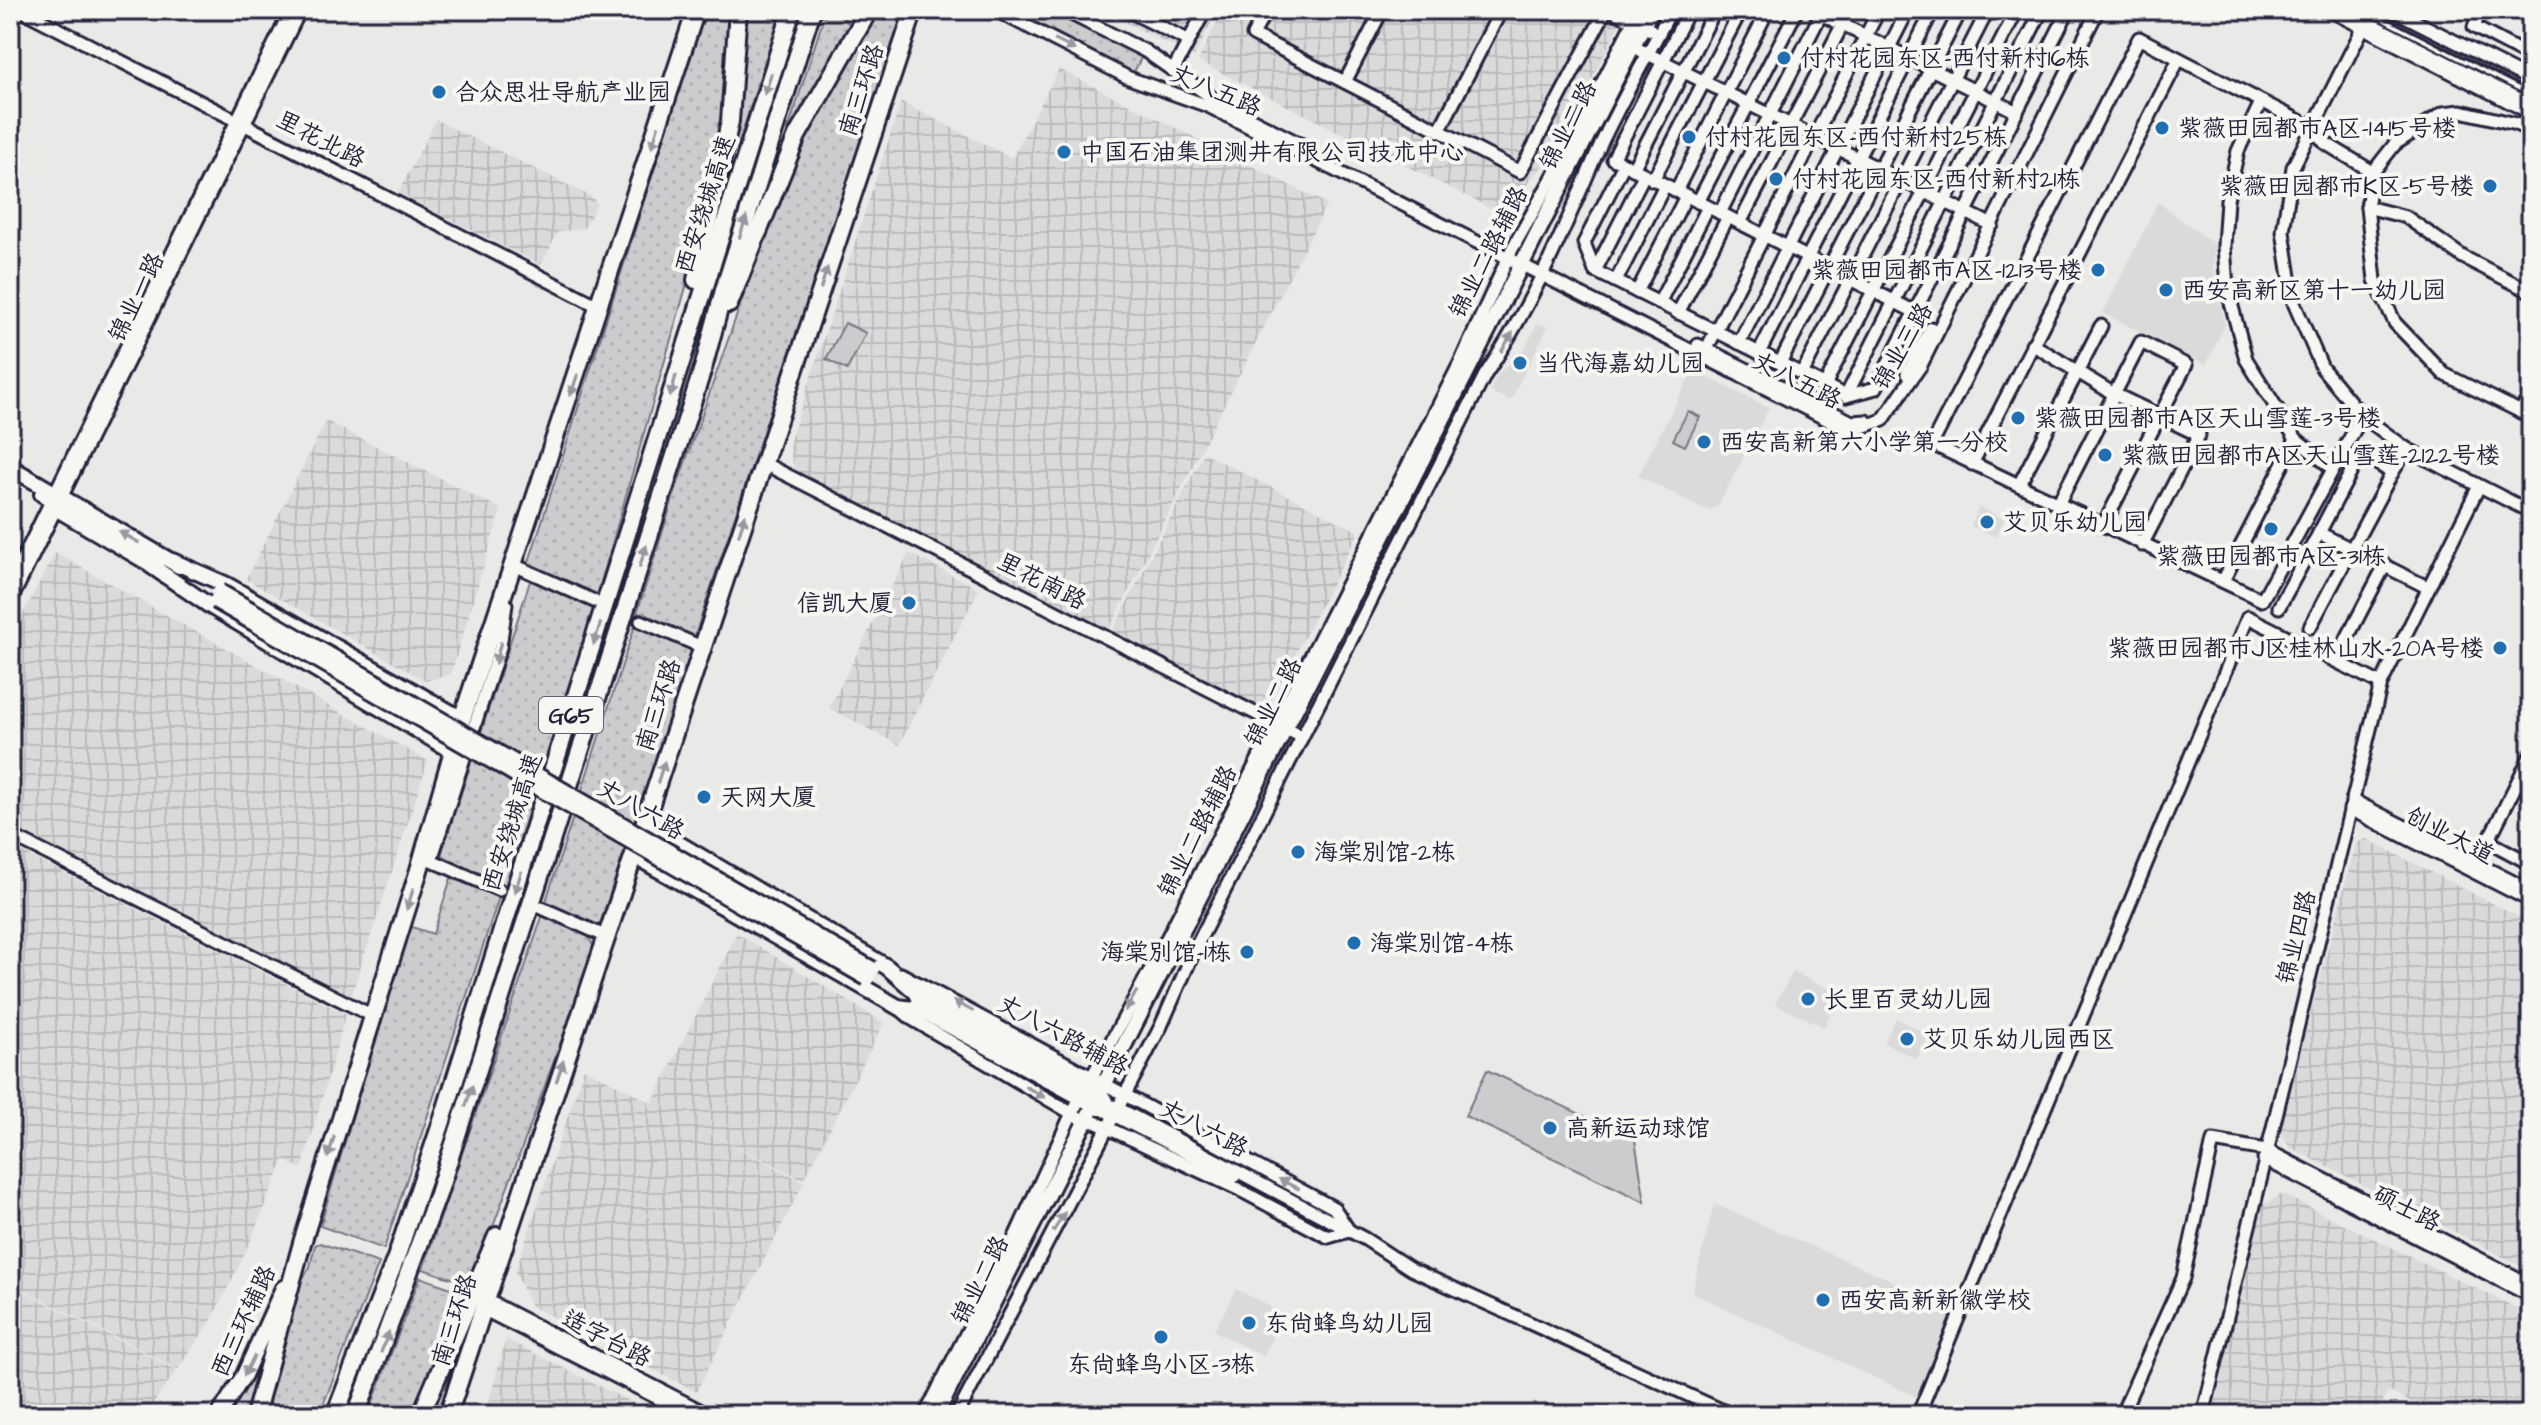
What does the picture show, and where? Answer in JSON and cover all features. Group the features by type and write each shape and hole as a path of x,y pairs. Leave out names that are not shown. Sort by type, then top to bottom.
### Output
{"highway":[{"path":"255,1415 302,1243 371,1015 419,870 462,719 696,10"},
{"path":"681,359 730,121 738,10"},
{"name":"西安绕城高速","path":"335,1415 396,1258 439,1132 792,10"},
{"name":"西安绕城高速","path":"356,1415 438,1194 704,365 812,10"},
{"path":"704,365 797,136 869,10"},
{"name":"南三环路","path":"448,1415 535,1145 607,937 914,10"},
{"path":"421,1415 535,1145"}],"main road":[{"name":"锦业二路","path":"946,1415 1100,1103 1527,263 1641,22 1651,10"},
{"name":"锦业二路","path":"1641,22 1661,10"},
{"path":"2352,10 2369,15 2531,91"},
{"path":"2369,15 2531,101"},
{"name":"锦业二路","path":"1527,263 1644,52 1641,22"},
{"name":"丈八六路","path":"10,467 150,565 218,596 875,971 923,1005 1100,1103"},
{"name":"丈八六路","path":"10,475 172,561 218,596"},
{"path":"172,561 227,585 462,719"},
{"path":"150,565 210,606 452,751"},
{"path":"644,823 875,971"},
{"path":"633,855 898,1007 923,1005"},
{"name":"锦业二路","path":"936,1415 1100,1103"},
{"name":"西三环辅路","path":"219,1415 263,1337 302,1243"}],"street":[{"name":"里花北路","path":"21,10 600,307"},
{"name":"锦业一路","path":"241,123 291,10"},
{"name":"锦业一路","path":"10,602 241,123 300,10"},
{"name":"丈八五路","path":"995,10 1129,78 1208,106 1852,422 1883,420"},
{"name":"丈八五路","path":"1063,10 1145,51 1218,102 1850,431 1883,420"},
{"path":"1127,10 1189,41"},
{"path":"1173,71 1205,10"},
{"path":"1266,10 1253,35 1520,172 1608,10 1641,22"},
{"path":"1345,82 1382,10"},
{"path":"1439,131 1501,10"},
{"path":"1671,10 1644,52 1944,203 1990,223"},
{"path":"1689,10 1613,159 1915,312"},
{"path":"1595,271 1684,71 1715,10"},
{"path":"1741,10 1704,81 1584,243 1595,271 1846,396 1876,388 2065,17 2052,10"},
{"path":"1616,281 1676,191 1768,10"},
{"path":"1678,313 1749,103 1797,10"},
{"path":"1740,223 1850,10"},
{"path":"1706,350 1879,10"},
{"path":"1739,343 1908,10"},
{"path":"1759,353 1933,10"},
{"path":"1780,363 1961,10"},
{"path":"1802,374 1988,10"},
{"path":"1825,385 2017,10"},
{"path":"1846,396 2042,10"},
{"name":"锦业三路","path":"1990,223 2089,10"},
{"name":"锦业三路","path":"1883,420 1921,365 2098,10"},
{"path":"2329,10 2369,15 2531,113"},
{"path":"2393,10 2531,80"},
{"path":"2481,10 2474,27 2531,57"},
{"path":"1659,303 1770,114 1819,11 2017,112"},
{"path":"2369,15 2290,180 2283,231 2289,282 2300,323 2322,368 2362,416 2407,449 2531,512"},
{"path":"2362,416 2331,467 2262,600 1932,444 2139,38 2313,128 2325,143 2373,172"},
{"path":"1972,464 2179,59"},
{"path":"2261,102 2238,151 2227,200 2224,246 2227,288 2246,359 2296,439 2331,467"},
{"path":"2531,131 2516,124 2461,111 2443,113 2395,144 2373,172 2367,207 2375,280 2395,323 2444,374 2526,414 2531,394"},
{"path":"1637,292 1676,191"},
{"path":"2367,207 2406,217 2463,257 2531,292"},
{"path":"957,1415 1100,1103 1289,731 1485,375 1508,341 1527,263"},
{"path":"2019,485 2101,326"},
{"path":"2058,504 2141,342 2186,365 2103,526"},
{"path":"2032,344 2114,394 2199,435 2142,545"},
{"path":"2223,581 2296,439"},
{"path":"2310,627 2407,449"},
{"path":"2279,607 2361,453 2392,473"},
{"name":"里花南路","path":"763,463 1289,731"},
{"name":"锦业四路","path":"2203,1415 2381,684 2479,486"},
{"name":"锦业一路","path":"10,585 57,501"},
{"path":"2319,533 2427,587"},
{"path":"2345,642 2385,565"},
{"path":"499,890 431,860 500,647 512,570 594,601"},
{"path":"1918,1415 2248,617 2381,684"},
{"path":"641,621 702,647"},
{"path":"2531,755 2488,841 2531,864"},
{"name":"创业大道","path":"2351,804 2531,891"},
{"name":"创业大道","path":"2351,804 2531,901"},
{"path":"10,835 371,1015"},
{"path":"542,908 607,937"},
{"name":"丈八六路辅路","path":"875,971 1100,1103 1238,1189 1328,1237 1349,1231 1334,1208 1100,1103 912,1019 898,1007"},
{"path":"925,1415 1016,1235 1036,1185 1100,1103"},
{"name":"丈八六路","path":"1100,1103 1365,1239 1411,1269 1732,1415"},
{"path":"2121,1415 2183,1278 2213,1141 2265,1155"},
{"name":"硕士路","path":"2265,1155 2531,1285"},
{"name":"硕士路","path":"2265,1155 2531,1296"},
{"name":"造字台路","path":"484,1305 691,1415"},
{"name":"造字台路","path":"484,1305 709,1415"}],"shaded area":[{"path":"705,10 734,10 725,127 699,242 597,596 528,565"},
{"path":"748,10 781,10 737,149 735,144"},
{"path":"826,10 847,10 844,20 855,27 787,148 782,149"},
{"path":"878,10 905,10 694,638 637,613 677,486 779,194 830,87"},
{"path":"1008,10 1052,10 1142,56 1133,74"},
{"path":"1101,10 1218,10 1194,57"},
{"path":"1223,10 1627,10 1553,155 1529,181 1510,218 1198,61"},
{"path":"1059,69 1327,204 1109,630 794,470 789,444 901,102 1012,158"},
{"path":"436,120 592,197 597,204 584,228 558,232 541,265 398,193"},
{"name":"西安高新区第十一幼儿园","path":"2158,202 2215,245 2213,267 2225,325 2206,365 2103,313"},
{"path":"845,323 866,333 847,370 826,359"},
{"name":"当代海嘉幼儿园","path":"1538,323 1548,327 1510,401 1490,391 1497,375 1523,351"},
{"name":"西安高新第六小学第一分校","path":"1693,370 1769,408 1718,506 1709,511 1638,476"},
{"path":"1688,411 1700,417 1685,446 1673,440"},
{"path":"326,421 501,509 451,674 426,681 246,579"},
{"path":"1204,453 1359,532 1271,701 1258,706 1112,632"},
{"name":"艾贝乐幼儿园","path":"1979,507 2004,519 1996,537 1971,526"},
{"path":"55,553 428,761 346,1012 10,839 10,639"},
{"path":"909,553 979,589 899,745 829,708"},
{"path":"531,578 594,606 505,886 441,855"},
{"path":"636,622 692,650 600,924 596,926 545,904"},
{"path":"2366,839 2531,923 2531,1271 2289,1147 2280,1129 2356,843"},
{"path":"10,846 346,1014 302,1169 284,1160 244,1256 212,1319 178,1369 10,1283"},
{"path":"451,878 499,897 384,1249 320,1226 409,926 433,934"},
{"path":"543,914 587,934 595,949 475,1276 462,1279 449,1277 423,1269"},
{"path":"737,933 884,1023 804,1180 693,1124 804,1182 696,1392 531,1306 515,1272 584,1068 652,1103"},
{"name":"长里百灵幼儿园","path":"1793,972 1840,994 1824,1027 1775,1004"},
{"name":"艾贝乐幼儿园西区","path":"1896,1018 1929,1035 1917,1059 1884,1043"},
{"name":"高新运动球馆","path":"1487,1070 1635,1140 1645,1202 1465,1116"},
{"path":"2282,1194 2531,1315 2531,1415 2436,1415 2388,1391 2376,1415 2213,1415 2260,1207"},
{"name":"西安高新新徽学校","path":"1714,1204 1956,1308 1919,1398 1692,1293"},
{"path":"320,1243 379,1263 319,1415 262,1415 299,1284 310,1267 315,1245"},
{"path":"420,1277 479,1298 439,1415 368,1415"},
{"path":"19,1289 177,1370 145,1415 10,1415 10,1307"},
{"name":"东尚蜂鸟幼儿园","path":"1236,1289 1284,1314 1263,1356 1214,1331"},
{"path":"506,1339 657,1415 485,1415"},
{"path":"266,1350 251,1415 227,1415"}],"tunnel":[{"path":"598,602 641,621"}],"tram line":[{"path":"2358,10 2531,98"}],"place":[{"name":"付村花园东区-西付新村16栋","path":"1784,58"},
{"name":"合众思壮导航产业园","path":"439,92"},
{"name":"紫薇田园都市A区-1415号楼","path":"2162,128"},
{"name":"付村花园东区-西付新村25栋","path":"1689,137"},
{"name":"中国石油集团测井有限公司技术中心","path":"1064,152"},
{"name":"付村花园东区-西付新村21栋","path":"1776,179"},
{"name":"紫薇田园都市K区-5号楼","path":"2490,186"},
{"name":"紫薇田园都市A区-1213号楼","path":"2098,270"},
{"name":"西安高新区第十一幼儿园","path":"2166,290"},
{"name":"当代海嘉幼儿园","path":"1520,363"},
{"name":"紫薇田园都市A区天山雪莲-3号楼","path":"2018,418"},
{"name":"西安高新第六小学第一分校","path":"1704,442"},
{"name":"紫薇田园都市A区天山雪莲-2122号楼","path":"2105,455"},
{"name":"艾贝乐幼儿园","path":"1987,522"},
{"name":"紫薇田园都市A区-31栋","path":"2271,529"},
{"name":"信凯大厦","path":"909,603"},
{"name":"紫薇田园都市J区桂林山水-20A号楼","path":"2500,648"},
{"name":"天网大厦","path":"704,797"},
{"name":"海棠别馆-2栋","path":"1298,852"},
{"name":"海棠别馆-4栋","path":"1354,943"},
{"name":"海棠别馆-1栋","path":"1247,952"},
{"name":"长里百灵幼儿园","path":"1808,999"},
{"name":"艾贝乐幼儿园西区","path":"1907,1039"},
{"name":"高新运动球馆","path":"1550,1128"},
{"name":"西安高新新徽学校","path":"1823,1300"},
{"name":"东尚蜂鸟幼儿园","path":"1249,1323"},
{"name":"东尚蜂鸟小区-3栋","path":"1161,1337"}]}
